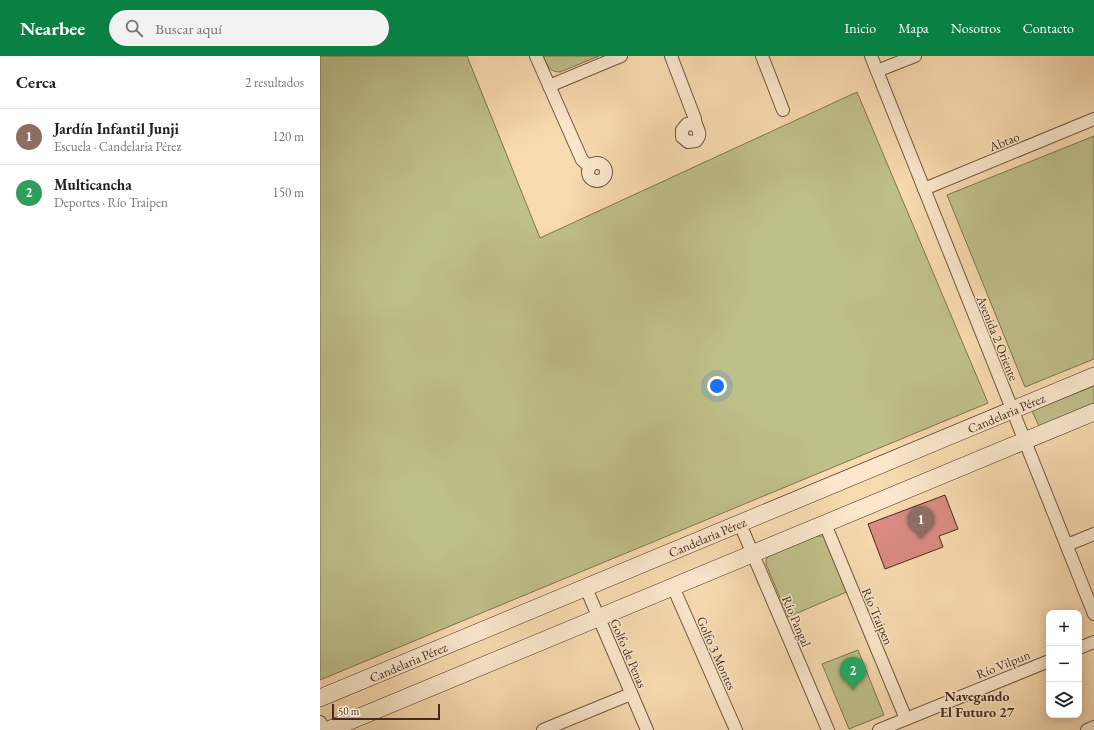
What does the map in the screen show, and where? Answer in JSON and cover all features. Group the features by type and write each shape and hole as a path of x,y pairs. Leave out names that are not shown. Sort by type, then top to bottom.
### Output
{"street":[{"path":"536,56 582,160 590,167"},
{"path":"549,86 621,56"},
{"path":"671,56 695,119 695,125"},
{"path":"762,56 783,110"},
{"name":"Avenida 2 Oriente","path":"871,56 1094,614"},
{"path":"877,72 915,56"},
{"name":"Abtao","path":"924,189 1094,119"},
{"name":"Candelaria Pérez","path":"320,698 1094,376"},
{"path":"328,730 1094,412"},
{"name":"Río Pangal","path":"740,524 828,730"},
{"name":"Río Traipen","path":"825,524 906,719"},
{"path":"1067,546 1094,534"},
{"name":"Golfo 3 Montes","path":"673,587 736,730"},
{"name":"Golfo de Penas","path":"586,588 647,730"},
{"path":"1082,647 1094,642"},
{"name":"Río Vilpun","path":"879,730 1046,662"},
{"path":"543,730 631,694"},
{"path":"320,722 324,730"},
{"path":"1087,730 1094,727"}],"green space":[{"path":"320,56 467,56 540,238 857,92 988,403 320,680"},
{"path":"543,56 599,56 560,72 556,72 547,65"},
{"path":"1094,136 1094,359 1025,387 947,195"},
{"path":"1094,386 1094,404 1039,426 1032,411"},
{"path":"817,536 823,536 827,539 849,591 788,617 766,564 766,559 769,556"},
{"path":"858,650 884,715 849,729 822,664"}],"building":[{"path":"945,495 958,529 939,536 943,547 885,569 868,524"}],"place":[{"name":"Jardín Infantil Junji","path":"921,539"},
{"name":"Multicancha","path":"853,690"}],"district":[{"name":"Navegando El Futuro 27","path":"977,704"}]}
